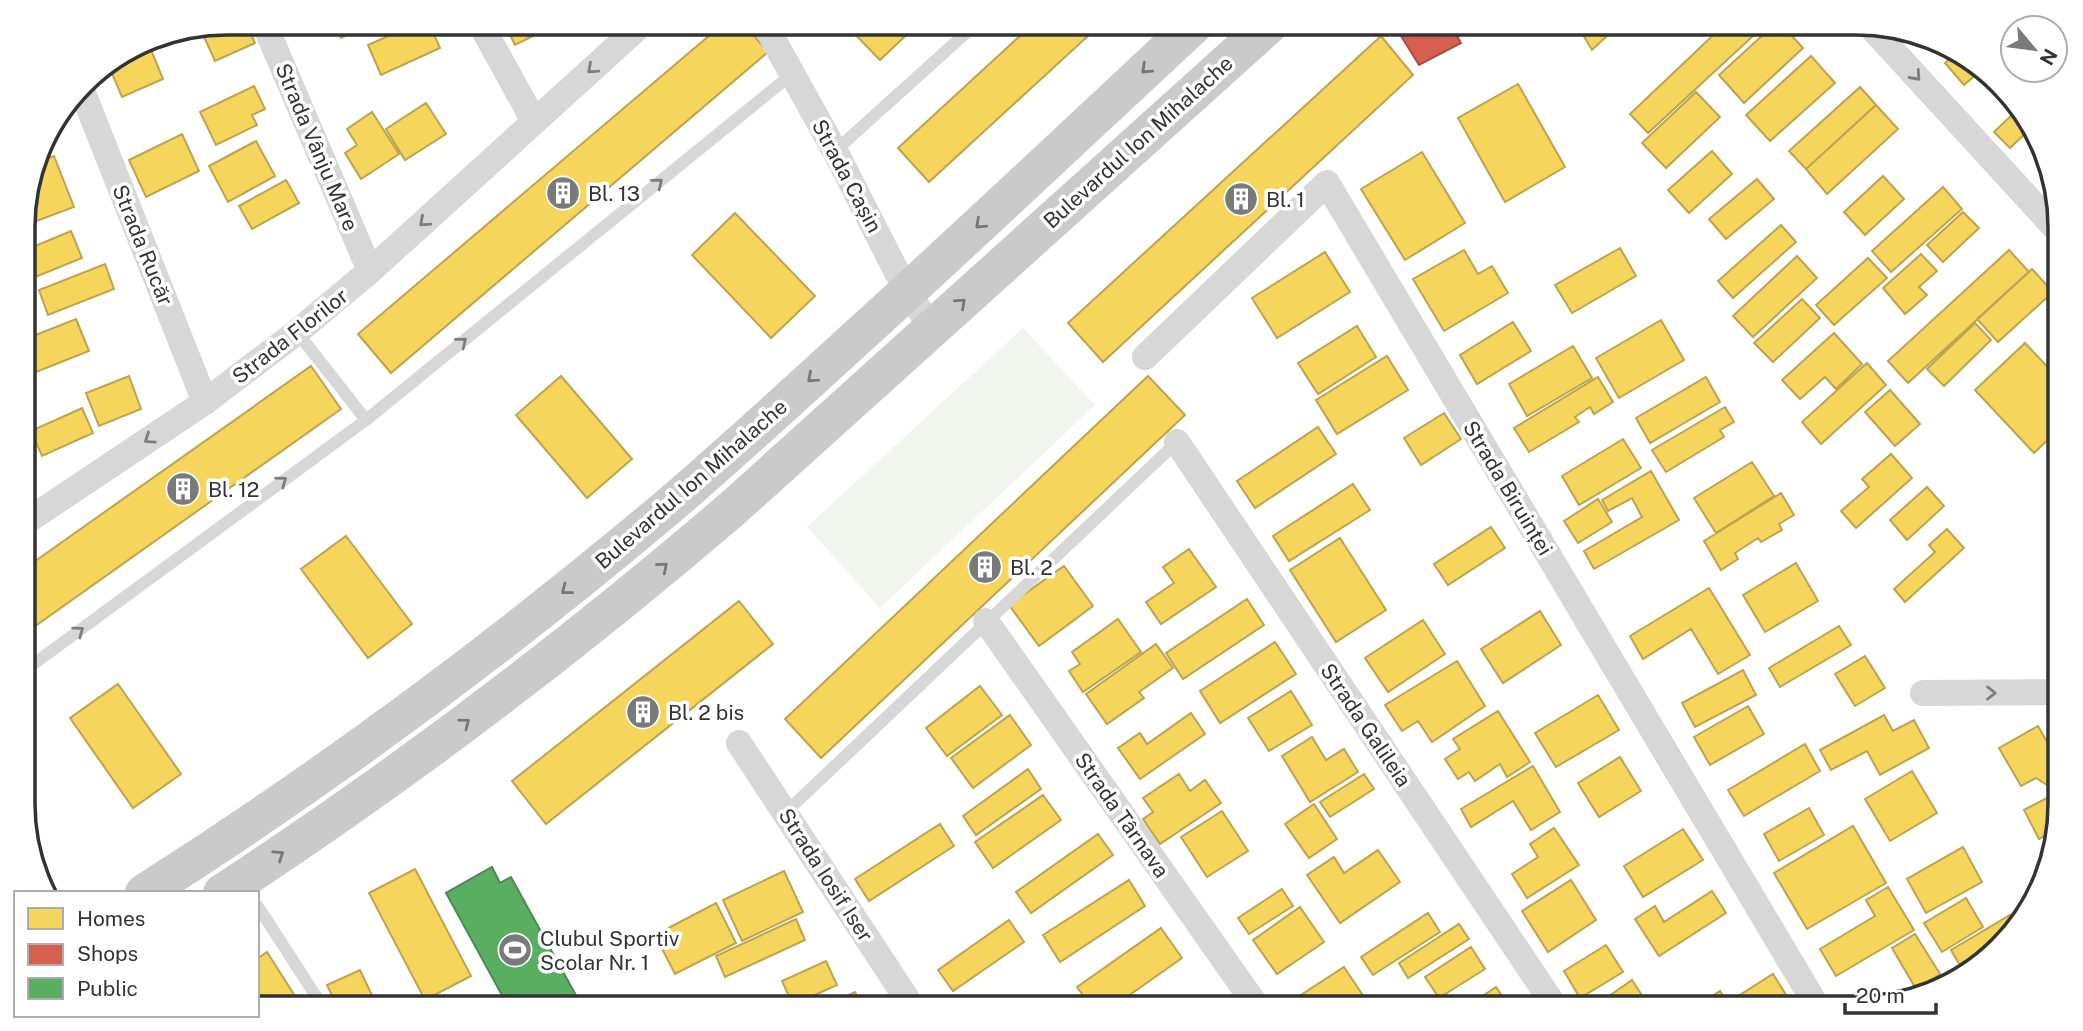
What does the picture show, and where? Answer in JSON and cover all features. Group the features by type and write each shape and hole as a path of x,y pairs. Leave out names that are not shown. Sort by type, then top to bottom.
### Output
{"main road":[{"name":"Bulevardul Ion Mihalache","path":"235,877 362,747 568,589 705,475 907,292 1183,35"},
{"name":"Bulevardul Ion Mihalache","path":"155,891 235,877 335,817 439,743 581,633 733,508 1258,35"}],"street":[{"name":"Strada Vânju Mare","path":"269,35 370,271"},
{"path":"487,35 534,121"},
{"name":"Strada Florilor","path":"35,516 205,402 298,332 370,271 630,35"},
{"name":"Strada Cașin","path":"771,35 835,150 907,292 933,329"},
{"path":"1880,37 2047,219"},
{"name":"Strada Rucăr","path":"85,98 205,402"},
{"name":"Strada Biruinței","path":"1145,357 1327,184 1811,996"},
{"name":"Strada Galileia","path":"1177,442 1548,996"},
{"name":"Strada Târnava","path":"986,621 1250,996"},
{"path":"1923,693 2048,692"},
{"name":"Strada Iosif Iser","path":"738,743 905,996"}],"lane":[{"path":"835,150 963,35"},
{"path":"35,663 366,420 792,74"},
{"path":"298,332 366,420"},
{"path":"785,813 1177,442"},
{"path":"259,912 316,996"}],"shaded area":[{"path":"1023,328 1095,405 880,608 807,527"}],"building: Homes":[{"path":"251,35 255,43 215,61 204,37"},
{"path":"390,35 434,35 440,48 381,75 368,45"},
{"path":"510,35 535,35 515,45"},
{"name":"Bl. 13","path":"710,35 753,35 768,52 391,373 358,334"},
{"path":"856,35 906,35 880,60"},
{"path":"1021,35 1089,35 929,182 898,148"},
{"path":"1583,35 1608,35 1592,50"},
{"path":"1713,35 1754,35 1648,133 1630,114"},
{"path":"1763,35 1791,35 1803,48 1744,103 1719,75"},
{"name":"Bl. 1","path":"1381,36 1413,75 1103,362 1068,323"},
{"path":"152,51 163,79 122,97 112,73"},
{"path":"1811,56 1835,83 1770,141 1746,115"},
{"path":"1949,59 1974,76 1964,85 1945,63"},
{"path":"1518,84 1565,167 1505,202 1458,118"},
{"path":"254,86 265,109 252,115 257,125 216,145 200,112"},
{"path":"1860,87 1876,105 1806,169 1789,151"},
{"path":"1696,92 1720,117 1666,168 1642,143"},
{"path":"426,103 446,134 405,160 386,129"},
{"path":"1876,105 1898,129 1827,194 1806,169"},
{"path":"372,112 399,154 361,179 345,153 357,145 347,129"},
{"path":"2011,115 2024,135 2010,148 1994,132"},
{"path":"182,134 199,171 146,197 129,160"},
{"path":"256,141 275,176 228,202 209,166"},
{"path":"1712,151 1732,174 1689,213 1668,190"},
{"path":"1422,152 1465,223 1405,260 1361,189"},
{"path":"54,156 74,207 35,222 42,177 49,158"},
{"path":"1883,176 1904,199 1865,235 1844,212"},
{"path":"1757,179 1774,199 1726,239 1709,219"},
{"path":"286,180 299,203 252,229 239,206"},
{"path":"1943,187 1962,209 1891,272 1872,251"},
{"path":"1963,212 1979,228 1943,262 1927,245"},
{"path":"735,213 815,296 771,338 692,255"},
{"path":"1781,225 1796,242 1733,298 1718,281"},
{"path":"71,231 82,258 35,277 35,246"},
{"path":"1620,248 1636,276 1572,313 1555,285"},
{"path":"1464,250 1478,274 1492,266 1508,293 1444,331 1413,279"},
{"path":"2009,250 2029,272 1908,383 1888,361"},
{"path":"1325,252 1350,292 1277,338 1252,298"},
{"path":"1921,254 1937,271 1919,287 1927,295 1905,314 1883,288"},
{"path":"1797,256 1817,278 1753,337 1733,316"},
{"path":"1868,258 1887,278 1834,325 1816,305"},
{"path":"105,264 114,289 48,315 39,290"},
{"path":"2032,269 2048,287 2048,297 1998,342 1977,319"},
{"path":"1802,299 1820,318 1773,362 1754,343"},
{"path":"76,319 89,351 35,372 35,335"},
{"path":"1661,320 1684,360 1619,398 1596,358"},
{"path":"1513,322 1531,351 1477,384 1460,355"},
{"path":"1975,323 1991,340 1944,386 1927,369"},
{"path":"1357,326 1376,357 1318,394 1298,363"},
{"path":"1834,333 1862,364 1836,389 1825,377 1800,399 1782,380"},
{"path":"2025,343 2048,367 2048,440 2034,453 1975,390"},
{"path":"1573,346 1592,378 1527,416 1509,384"},
{"path":"1387,356 1408,390 1337,434 1316,400"},
{"path":"1867,363 1886,385 1821,444 1802,422"},
{"name":"Bl. 12","path":"311,366 341,409 35,626 35,561"},
{"path":"129,376 141,409 99,426 86,393"},
{"path":"561,376 632,459 587,498 516,415"},
{"name":"Bl. 2","path":"1148,376 1185,415 821,758 785,719"},
{"path":"1598,377 1613,402 1594,414 1590,407 1575,417 1579,422 1529,452 1514,428"},
{"path":"1706,377 1720,402 1650,443 1636,418"},
{"path":"1890,390 1920,424 1895,446 1865,412"},
{"path":"1725,407 1734,422 1720,430 1724,437 1666,472 1652,450"},
{"path":"82,408 93,433 42,456 35,440 35,429"},
{"path":"1444,413 1461,439 1421,465 1404,438"},
{"path":"1318,427 1336,454 1255,508 1237,481"},
{"path":"1623,439 1641,468 1579,505 1562,476"},
{"path":"1891,454 1912,478 1856,528 1841,511 1869,487 1862,479"},
{"path":"1752,462 1774,496 1716,533 1694,498"},
{"path":"1651,471 1679,520 1594,569 1584,551 1642,517 1632,498 1608,511 1602,500"},
{"path":"1353,484 1370,510 1289,561 1273,536"},
{"path":"1927,487 1944,506 1907,540 1890,520"},
{"path":"1781,493 1794,515 1779,524 1782,530 1761,542 1758,538 1735,553 1738,559 1721,570 1704,541"},
{"path":"1598,499 1612,522 1578,543 1564,521"},
{"path":"1491,527 1505,548 1448,585 1434,564"},
{"path":"1947,529 1964,548 1905,602 1894,589 1935,552 1929,545"},
{"path":"346,536 412,624 368,658 301,569"},
{"path":"1340,538 1386,610 1336,642 1290,570"},
{"path":"1189,549 1216,587 1161,624 1146,602 1174,583 1163,567"},
{"path":"1796,563 1818,601 1765,632 1743,595"},
{"path":"1064,566 1093,606 1039,646 1009,605"},
{"path":"1709,588 1750,655 1718,674 1691,629 1643,659 1630,636"},
{"path":"1247,599 1264,625 1183,679 1166,653"},
{"name":"Bl. 2 bis","path":"739,601 773,644 546,824 512,781"},
{"path":"1540,611 1561,645 1503,683 1481,649"},
{"path":"1118,619 1141,652 1083,692 1069,671 1080,664 1072,652"},
{"path":"1423,620 1445,654 1388,692 1365,658"},
{"path":"1839,626 1851,645 1780,687 1769,668"},
{"path":"1275,642 1296,674 1220,723 1200,691"},
{"path":"1156,644 1173,668 1139,692 1144,698 1107,724 1086,694"},
{"path":"1865,656 1885,688 1855,706 1835,674"},
{"path":"1457,661 1485,706 1432,742 1418,721 1402,731 1385,705"},
{"path":"1743,670 1756,695 1695,727 1682,703"},
{"path":"118,684 181,774 133,808 70,718"},
{"path":"980,686 1002,715 947,756 926,728"},
{"path":"1291,691 1312,725 1269,751 1248,718"},
{"path":"1598,695 1619,730 1556,767 1535,733"},
{"path":"1748,706 1764,734 1710,765 1694,737"},
{"path":"1498,711 1530,762 1507,777 1500,764 1475,781 1469,772 1458,779 1445,759 1460,749 1453,739"},
{"path":"1191,713 1205,734 1140,779 1118,748 1140,733 1147,744"},
{"path":"1010,715 1031,745 973,788 951,758"},
{"path":"1884,715 1893,731 1914,720 1929,748 1880,775 1867,751 1831,770 1820,750"},
{"path":"2038,726 2048,743 2048,786 2036,778 2021,786 1999,748"},
{"path":"1312,737 1326,760 1344,749 1358,772 1310,802 1282,756"},
{"path":"1805,744 1820,771 1744,816 1728,790"},
{"path":"1620,757 1641,791 1599,817 1578,783"},
{"path":"1533,766 1560,812 1531,830 1513,801 1471,827 1461,809"},
{"path":"1028,769 1041,789 976,835 963,816"},
{"path":"1912,771 1937,813 1890,841 1865,799"},
{"path":"1179,774 1190,791 1205,780 1221,803 1160,844 1143,819 1153,812 1143,798"},
{"path":"1364,774 1374,789 1330,817 1320,802"},
{"path":"1043,795 1061,820 993,868 975,842"},
{"path":"2048,797 2045,835 2039,839 2024,810"},
{"path":"1314,804 1337,839 1309,858 1285,824"},
{"path":"1809,808 1824,835 1779,861 1764,834"},
{"path":"1222,811 1248,851 1207,877 1181,837"},
{"path":"940,824 954,846 869,901 855,879"},
{"path":"1853,826 1886,883 1807,929 1774,873"},
{"path":"1554,828 1579,865 1527,898 1512,874 1538,857 1530,844"},
{"path":"1683,829 1703,860 1643,897 1624,866"},
{"path":"1098,834 1113,855 1031,913 1016,892"},
{"path":"1963,847 1982,882 1926,913 1907,879"},
{"path":"1378,850 1400,882 1340,923 1307,875 1334,857 1344,873"},
{"path":"415,869 471,976 433,996 423,996 369,893"},
{"path":"784,871 803,912 742,941 723,900"},
{"path":"1129,880 1145,906 1060,962 1043,935"},
{"path":"1571,880 1596,920 1548,952 1522,911"},
{"path":"1888,887 1914,930 1836,976 1820,949 1875,916 1866,900"},
{"path":"1282,889 1293,906 1249,934 1238,918"},
{"path":"1712,891 1726,913 1659,956 1635,919 1655,906 1664,922"},
{"path":"1966,898 1983,927 1942,952 1924,923"},
{"path":"716,903 736,943 675,974 655,935"},
{"path":"1300,907 1324,942 1277,974 1253,940"},
{"path":"1428,913 1440,932 1373,975 1361,957"},
{"path":"2010,915 2000,931 1963,964 1960,966 1951,950"},
{"path":"796,919 805,940 725,977 716,956"},
{"path":"1009,920 1024,942 953,991 938,970"},
{"path":"1459,924 1469,939 1408,978 1399,963"},
{"path":"1161,928 1182,958 1128,996 1083,996 1077,987"},
{"path":"1915,934 1940,974 1915,987 1892,948"},
{"path":"1606,945 1623,972 1583,996 1579,996 1564,971"},
{"path":"1471,947 1485,969 1442,996 1438,996 1425,977"},
{"path":"267,952 295,996 259,996 259,958"},
{"path":"826,961 837,985 813,996 789,996 782,981"},
{"path":"1344,967 1363,996 1299,996"},
{"path":"360,970 372,996 332,996 327,985"},
{"path":"1773,974 1787,996 1738,996"},
{"path":"1632,980 1642,996 1609,996"},
{"path":"1496,987 1502,996 1483,996"}],"building: Shops":[{"path":"1400,35 1457,35 1461,43 1419,65"}],"building: Public":[{"name":"Clubul Sportiv Scolar Nr. 1","path":"492,867 500,883 511,877 576,996 502,996 446,893"}],"place":[{"name":"Bl. 13","path":"563,193"},
{"name":"Bl. 1","path":"1241,199"},
{"name":"Bl. 12","path":"183,489"},
{"name":"Bl. 2","path":"985,567"},
{"name":"Bl. 2 bis","path":"643,712"},
{"name":"Clubul Sportiv Scolar Nr. 1","path":"515,950"}]}
